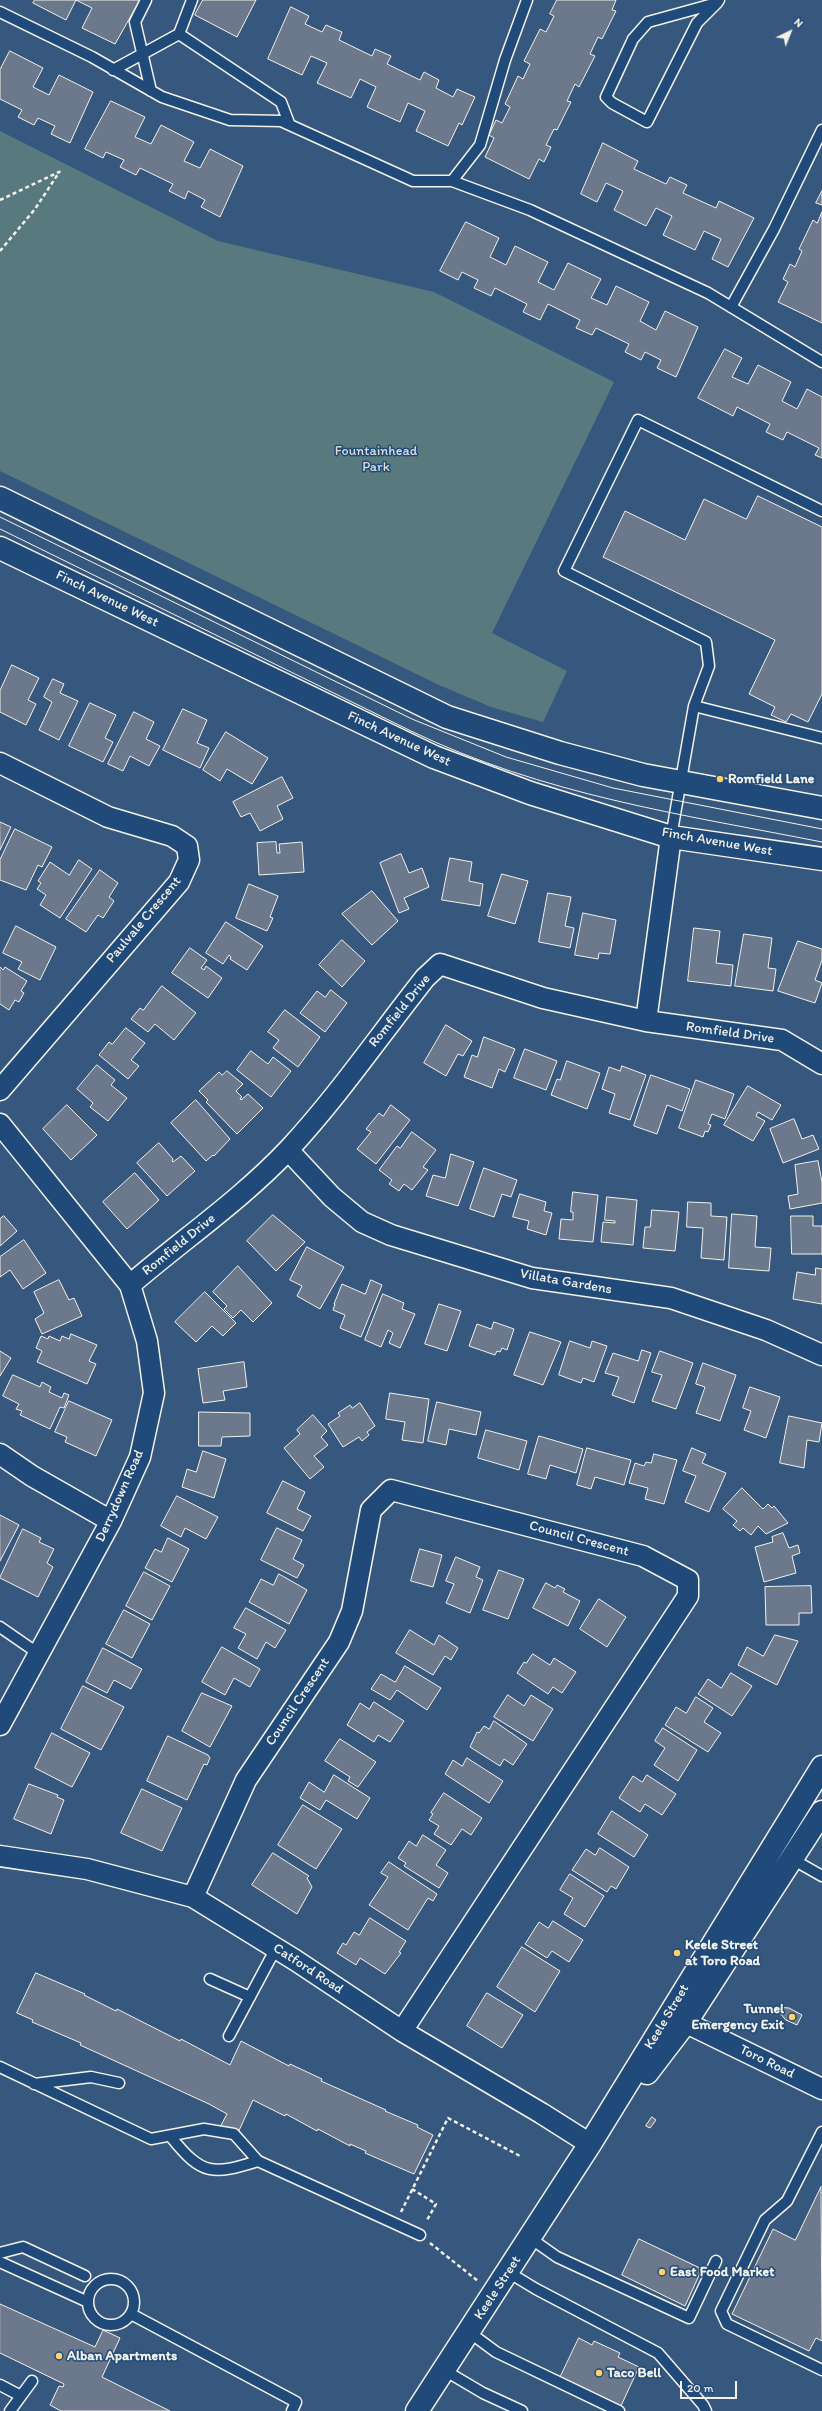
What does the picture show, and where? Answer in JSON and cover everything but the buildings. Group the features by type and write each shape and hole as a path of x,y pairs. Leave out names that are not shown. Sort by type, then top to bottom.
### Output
{"main road":[{"path":"0,498 447,717 560,753 642,775 822,808"},
{"name":"Finch Avenue West","path":"0,548 434,757 530,792 671,837 822,859"},
{"name":"Keele Street","path":"678,2018 822,1768"},
{"name":"Keele Street","path":"417,2411 590,2144 792,1859 822,1812"}],"street":[{"name":"Paulvale Crescent","path":"0,763 108,817 172,836 187,846 189,860 179,882 0,1090"},
{"path":"646,1021 671,837"},
{"name":"Romfield Drive","path":"130,1285 177,1244 217,1215 288,1150 425,978 440,964 543,998 646,1021 782,1040 822,1064"},
{"name":"Derrydown Road","path":"0,1124 130,1285 147,1341 154,1392 140,1457 111,1521 0,1725"},
{"name":"Villata Gardens","path":"288,1150 338,1202 362,1222 391,1235 532,1278 671,1298 766,1330 822,1355"},
{"path":"0,1454 32,1476 111,1521"},
{"name":"Council Crescent","path":"193,1897 246,1780 339,1642 352,1611 371,1510 391,1490 643,1556 688,1580 688,1596 402,2031"},
{"name":"Catford Road","path":"0,1856 87,1869 193,1897 276,1948 402,2031 541,2113 590,2144"},
{"name":"Toro Road","path":"678,2018 822,2089"}],"lane":[{"path":"146,0 135,22 144,54 151,90"},
{"path":"113,70 179,34 192,0"},
{"path":"452,181 480,145 505,60 527,0"},
{"path":"718,2 697,23 647,122 612,103 606,96 633,40 648,22 718,2"},
{"path":"0,12 92,57 162,97 230,120 281,121 413,182 452,181 530,210 708,293 822,362"},
{"path":"179,34 281,102 289,124"},
{"path":"731,307 774,229 822,130"},
{"path":"671,837 694,706 709,666 706,642 564,571 638,420 822,511"},
{"path":"694,706 822,738"},
{"path":"0,1627 39,1654"},
{"path":"792,1859 822,1876"},
{"path":"230,2036 276,1948"},
{"path":"210,1979 250,1998"},
{"path":"0,2067 152,2139 171,2137 204,2129 234,2134 258,2161 420,2235"},
{"path":"34,2084 91,2077 118,2083"},
{"path":"171,2137 188,2158 203,2168 222,2171 232,2170 258,2161"},
{"path":"821,2138 787,2201 765,2220 721,2311 727,2324 822,2370"},
{"path":"530,2238 557,2257 689,2318 716,2261"},
{"path":"0,2253 23,2248 85,2276"},
{"path":"0,2262 88,2302"},
{"path":"508,2272 536,2289 658,2353 703,2405 706,2411"},
{"path":"112,2278 123,2282 132,2290 135,2302 131,2314 120,2324 105,2324 93,2316 88,2302 91,2290 100,2281 112,2278"},
{"path":"131,2314 296,2402 292,2411"},
{"path":"469,2332 496,2352 619,2411"},
{"path":"444,2370 483,2393 522,2411"},
{"path":"10,2411 32,2381"},
{"path":"0,2385 21,2396"}],"path":[{"path":"0,200 60,171 35,209 0,251"},
{"path":"396,2224 448,2118 520,2156"},
{"path":"412,2189 436,2204 420,2235 494,2293"}],"green space":[{"name":"Fountainhead Park","path":"0,131 218,241 434,292 614,382 492,633 567,671 543,722 491,707 439,685 0,471"}],"tram line":[{"path":"0,517 412,719 506,757 613,788 822,829"},
{"path":"0,529 411,731 461,753 562,787 613,800 822,842"}],"place":[{"name":"Romfield Lane","path":"720,779"},
{"name":"Keele Street at Toro Road","path":"677,1953"},
{"name":"Tunnel Emergency Exit","path":"792,2017"},
{"name":"East Food Market","path":"662,2272"},
{"name":"Alban Apartments","path":"59,2356"},
{"name":"Taco Bell","path":"599,2373"}]}
